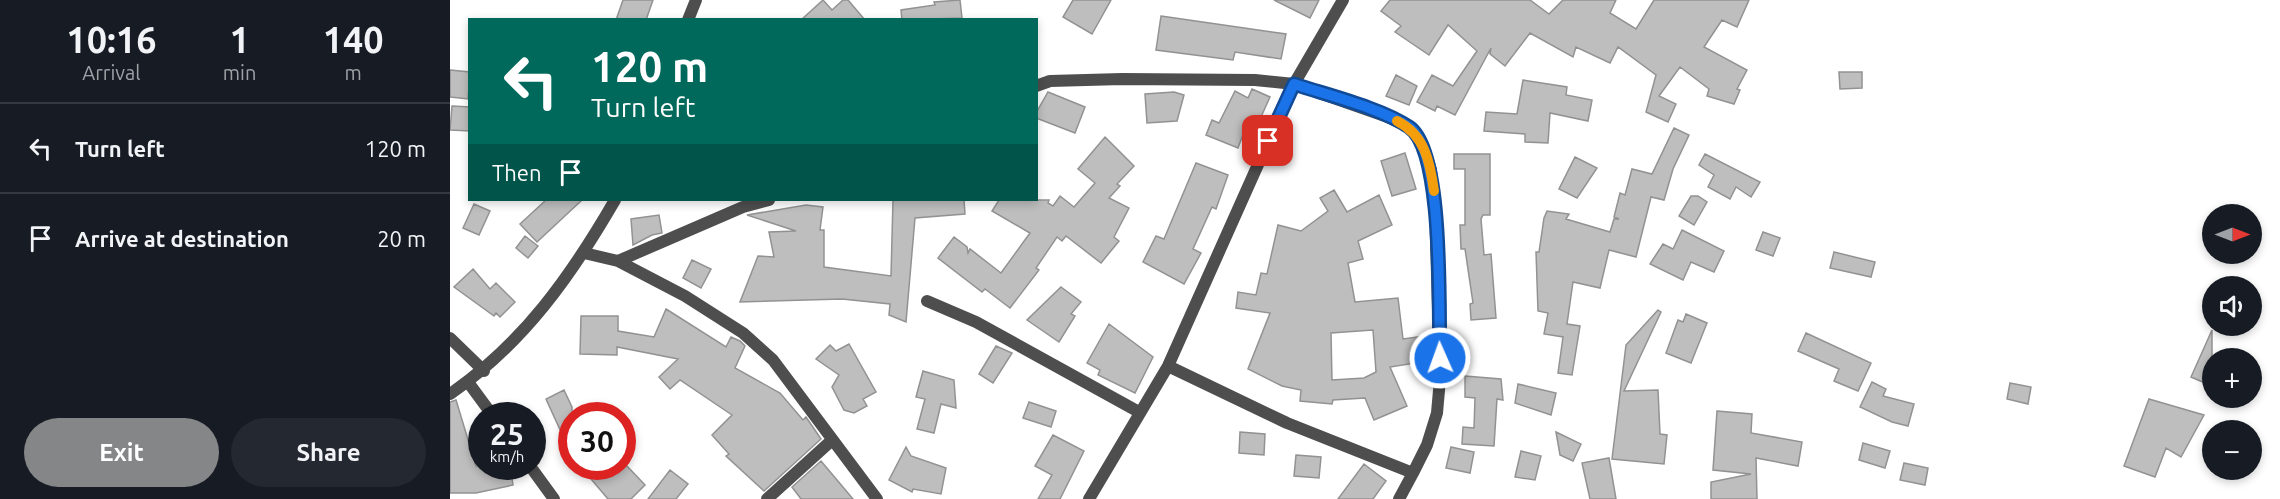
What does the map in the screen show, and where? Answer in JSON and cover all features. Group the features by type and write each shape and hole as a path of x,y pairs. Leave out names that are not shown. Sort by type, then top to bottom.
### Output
{"street":[{"path":"689,18 696,0"},
{"path":"1089,499 1168,366 1294,84 1343,0"},
{"path":"1038,85 1050,81 1122,79 1255,80 1294,84 1388,117 1411,128 1423,145 1431,170 1435,205 1440,379 1437,413 1427,445 1399,499"},
{"path":"450,394 484,371 516,340 554,295 584,253 614,201"},
{"path":"618,261 743,207 765,201"},
{"path":"584,253 618,261 685,296 743,333 773,360 831,441 877,499"},
{"path":"927,301 976,322 1139,412"},
{"path":"450,338 484,371"},
{"path":"1168,366 1287,423 1413,473"},
{"path":"468,382 483,402"},
{"path":"767,499 831,441"},
{"path":"540,480 554,499"}],"building":[{"path":"623,0 653,0 647,18 617,18"},
{"path":"823,0 832,10 843,0 848,0 863,18 803,18"},
{"path":"960,0 962,18 902,18 901,10 935,5 934,2"},
{"path":"1073,0 1111,0 1092,34 1063,17"},
{"path":"1274,0 1319,0 1310,18"},
{"path":"1390,0 1530,0 1549,14 1563,0 1616,0 1610,13 1636,29 1654,0 1749,0 1737,27 1722,20 1704,47 1747,70 1737,89 1740,90 1734,104 1707,96 1709,89 1680,67 1659,96 1676,104 1668,122 1646,112 1656,75 1618,47 1610,63 1576,47 1573,57 1530,33 1505,66 1490,54 1491,48 1455,115 1437,106 1435,111 1417,102 1432,75 1453,86 1477,51 1448,25 1429,55 1395,32 1401,26 1381,11"},
{"path":"1161,16 1286,34 1281,59 1235,52 1233,60 1156,50"},
{"path":"450,70 468,72 468,99 450,97"},
{"path":"1839,72 1862,72 1862,88 1840,89"},
{"path":"1396,75 1417,86 1409,105 1386,96"},
{"path":"1523,80 1567,87 1566,95 1592,100 1588,121 1550,113 1548,143 1525,142 1525,134 1484,131 1486,112 1517,114"},
{"path":"1252,89 1270,97 1256,128 1247,124 1238,148 1206,135 1212,120 1219,123 1235,91 1248,98"},
{"path":"1048,92 1085,107 1075,133 1038,119 1038,110"},
{"path":"1174,92 1184,95 1177,121 1147,123 1145,94"},
{"path":"452,106 468,107 468,131 450,130"},
{"path":"1674,128 1689,135 1673,169 1664,200 1651,197 1636,257 1609,250 1600,288 1573,282 1567,324 1580,326 1572,375 1558,373 1563,337 1544,334 1548,313 1538,311 1536,252 1539,252 1547,211 1569,214 1566,219 1610,232 1614,219 1619,219 1614,217 1620,193 1625,195 1632,169 1652,174"},
{"path":"1105,137 1134,166 1117,184 1120,186 1109,198 1129,208 1114,237 1119,241 1101,263 1066,236 1062,241 1057,237 1036,268 1039,270 1010,308 985,289 982,292 938,258 954,237 967,247 968,253 970,249 1001,273 1030,233 992,211 998,201 1049,200 1048,203 1053,206 1060,196 1074,207 1095,183 1078,169"},
{"path":"1405,153 1416,189 1392,196 1381,161"},
{"path":"1454,154 1490,154 1490,215 1483,215 1481,219 1484,255 1491,254 1496,318 1471,320 1470,304 1473,303 1465,249 1461,249 1460,225 1465,225 1465,169 1454,169"},
{"path":"1705,154 1760,182 1751,197 1736,187 1730,199 1708,187 1714,175 1699,165"},
{"path":"1575,157 1597,168 1577,198 1559,189"},
{"path":"1196,163 1228,175 1216,209 1212,207 1193,249 1201,253 1184,284 1143,262 1156,236 1164,239"},
{"path":"1334,190 1347,212 1379,195 1392,225 1358,241 1363,259 1348,263 1355,302 1398,298 1403,339 1424,336 1428,361 1390,367 1407,406 1374,420 1365,398 1333,400 1332,404 1300,401 1301,390 1282,386 1248,369 1270,313 1236,308 1238,292 1256,295 1261,273 1267,274 1278,225 1301,231 1328,211 1320,198","holes":["1373,330 1376,372 1364,378 1332,380 1331,333"]},
{"path":"1691,196 1698,196 1707,202 1694,225 1679,216"},
{"path":"545,201 581,201 537,242 520,224"},
{"path":"893,201 964,201 965,214 915,218 906,322 889,315 890,304 842,299 740,302 758,256 774,257 769,232 796,231 747,215 806,205 823,207 820,230 824,230 824,267 891,276"},
{"path":"474,204 490,211 479,235 463,228"},
{"path":"659,215 662,233 652,235 633,245 631,219"},
{"path":"1682,230 1724,251 1714,272 1691,262 1683,280 1650,264 1663,244 1673,249"},
{"path":"1763,232 1780,238 1773,256 1756,250"},
{"path":"525,236 538,246 528,258 516,248"},
{"path":"1834,252 1875,262 1871,277 1830,268"},
{"path":"692,260 711,269 701,288 683,278"},
{"path":"473,269 490,289 496,283 515,302 500,317 496,313 494,316 454,287"},
{"path":"1061,287 1081,302 1071,314 1075,316 1059,342 1027,320"},
{"path":"666,309 726,347 731,337 740,341 745,346 735,368 780,393 803,420 806,417 821,439 764,491 726,456 729,454 712,435 732,415 680,380 670,389 659,377 678,359 617,347 617,355 580,354 581,316 618,316 618,331 654,337"},
{"path":"1658,310 1661,312 1624,391 1658,390 1660,434 1667,435 1664,464 1612,459 1626,345"},
{"path":"1686,314 1707,323 1691,363 1666,353 1678,320 1683,322"},
{"path":"1109,324 1153,357 1135,393 1098,375 1100,370 1087,363"},
{"path":"1806,333 1871,363 1858,391 1834,381 1839,369 1798,351"},
{"path":"2209,336 2212,336 2212,348 2204,348"},
{"path":"849,344 876,392 863,399 867,406 854,413 844,410 832,387 839,375 816,359 830,345 836,351"},
{"path":"996,346 1012,353 993,383 979,374"},
{"path":"2202,352 2202,382 2191,377"},
{"path":"923,371 954,380 956,408 941,404 934,433 917,429 925,399 916,397"},
{"path":"1465,376 1501,379 1503,400 1497,399 1494,446 1462,444 1463,427 1474,428 1475,398 1465,397"},
{"path":"1872,382 1886,389 1883,396 1914,404 1908,426 1892,422 1860,407"},
{"path":"2010,383 2031,387 2028,404 2007,399"},
{"path":"1518,384 1556,393 1551,415 1515,403"},
{"path":"564,390 570,402 558,402 558,425 546,399"},
{"path":"2149,399 2204,415 2181,457 2166,448 2155,477 2124,466"},
{"path":"456,400 468,440 468,480 512,480 513,485 476,493 450,493 450,402"},
{"path":"1029,402 1056,411 1051,427 1023,418"},
{"path":"1717,411 1752,414 1751,433 1802,442 1798,466 1756,458 1757,499 1711,499 1711,482 1751,474 1713,470"},
{"path":"1240,432 1265,434 1264,455 1239,453"},
{"path":"1556,432 1581,444 1573,461 1560,455"},
{"path":"1053,435 1084,451 1060,499 1038,499 1052,475 1035,466"},
{"path":"1863,443 1890,451 1885,468 1859,460"},
{"path":"906,447 911,456 946,468 941,494 913,489 912,492 889,480"},
{"path":"1451,447 1474,452 1470,473 1446,468"},
{"path":"1521,451 1541,456 1535,480 1515,477"},
{"path":"1296,455 1321,457 1319,478 1294,476"},
{"path":"1609,458 1616,499 1590,499 1582,463"},
{"path":"821,461 853,499 801,499 792,487"},
{"path":"1904,463 1928,468 1925,485 1900,480"},
{"path":"1364,464 1386,481 1373,499 1338,499"},
{"path":"670,470 688,484 676,499 648,499"},
{"path":"636,476 645,485 631,499 608,499 592,480 636,480"}],"slow traffic":[{"path":"1397,121 1411,128 1423,145 1431,170 1434,191"}],"route":[{"path":"1268,141 1294,84 1388,117 1411,128 1423,145 1431,170 1435,205 1440,358"}]}
